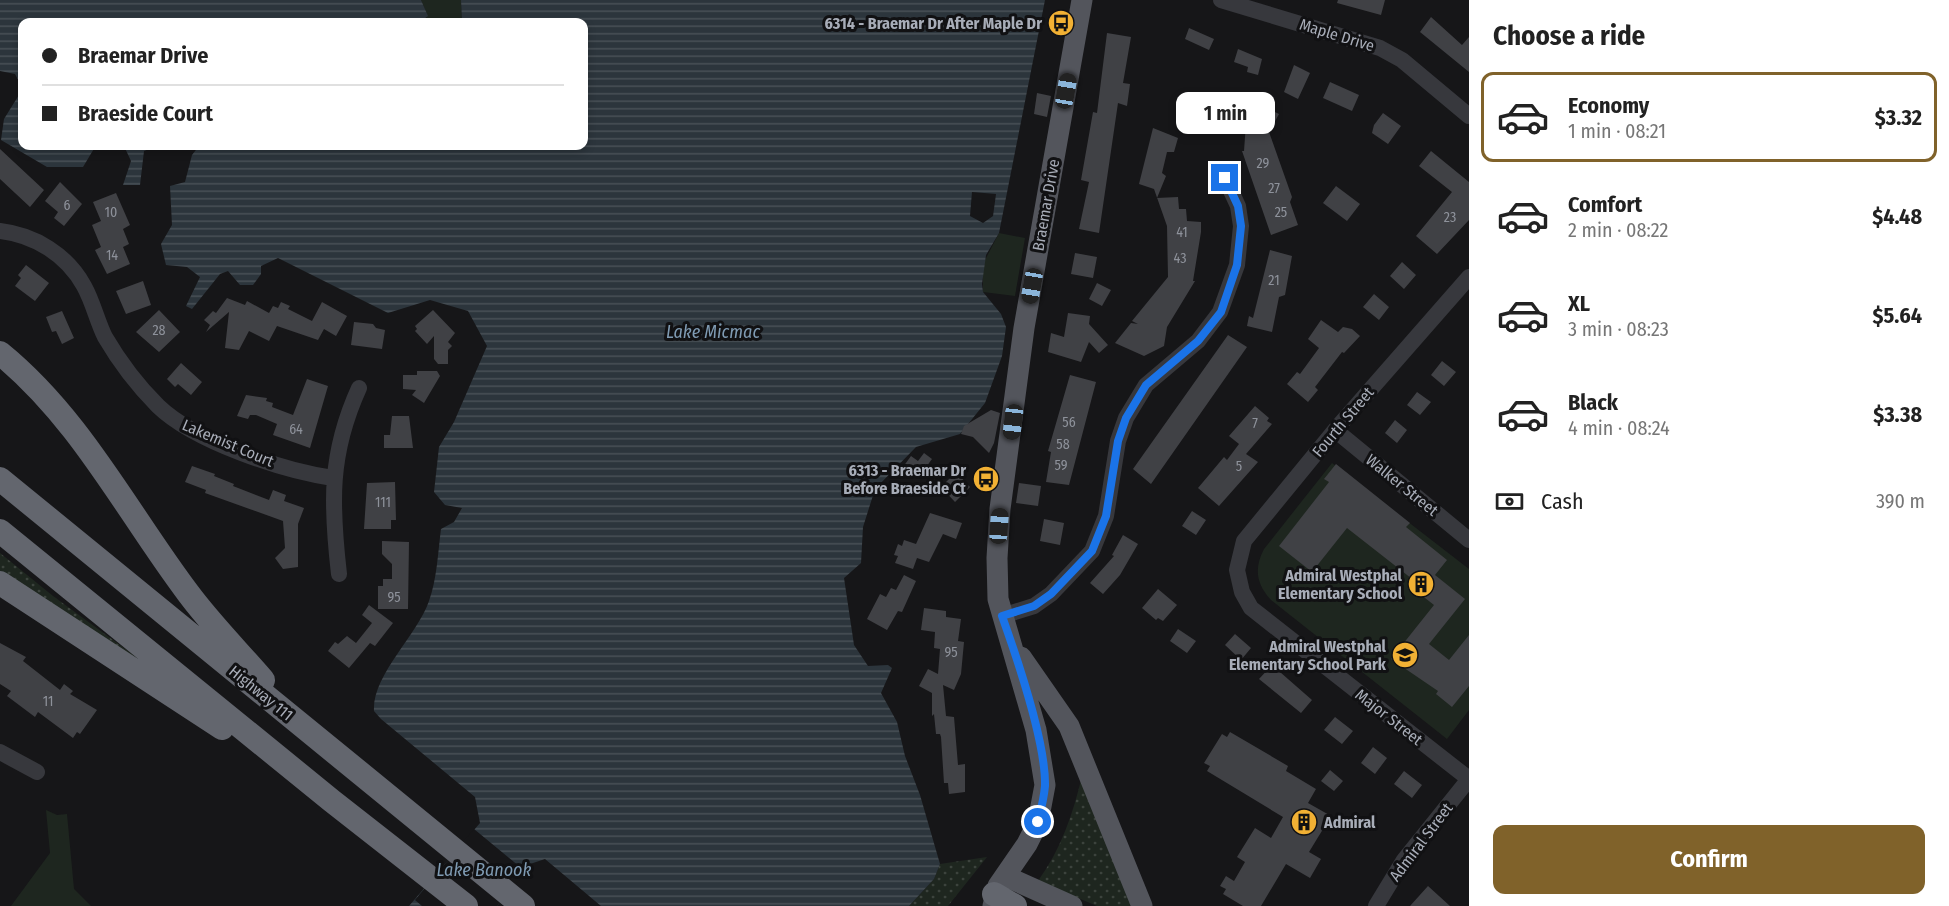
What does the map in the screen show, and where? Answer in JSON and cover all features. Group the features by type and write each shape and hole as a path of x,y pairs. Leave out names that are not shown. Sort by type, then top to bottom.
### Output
{"highway":[{"path":"0,353 50,401 82,440 189,594 305,729"},
{"name":"Highway 111","path":"0,479 515,900"},
{"path":"0,531 332,801 432,877 466,906"},
{"path":"0,583 332,801"}],"main road":[{"name":"Braemar Drive","path":"996,898 1038,822 1045,785 1036,730 998,599 997,558 1000,509 1024,328 1082,0"},
{"path":"1011,642 1069,726 1142,906"},
{"path":"996,898 1072,906"}],"street":[{"name":"Maple Drive","path":"1221,0 1380,48 1402,60 1469,116"},
{"path":"1002,616 1034,606 1051,594 1092,551 1106,516 1118,441 1126,418 1146,385 1198,341 1221,312 1237,265 1241,226 1238,206 1225,178"},
{"name":"Lakemist Court","path":"0,231 36,241 70,266 84,286 96,316 118,357 157,405 172,418 192,430 244,453 314,476 333,478"},
{"name":"Fourth Street","path":"1238,577 1239,555 1244,541 1335,430 1469,277"},
{"path":"339,574 333,514 333,478 344,432 359,388"},
{"name":"Walker Street","path":"1335,430 1469,540"},
{"name":"Major Street","path":"1238,577 1244,597 1251,608 1469,779"},
{"path":"0,752 38,772"},
{"name":"Admiral Street","path":"1376,906 1404,860 1469,779"}],"shaded area":[{"path":"421,0 461,0 462,18 426,18 427,14"},
{"path":"999,233 1025,238 1015,296 983,292 983,264"},
{"name":"Admiral Westphal Elementary School Park","path":"1332,463 1469,569 1469,710 1447,739 1271,600 1262,588 1258,569 1264,549"},
{"path":"0,553 53,596 139,659 133,665 0,576"},
{"path":"1082,776 1144,906 1097,906 1038,881 1065,831"},
{"path":"46,810 57,815 67,814 74,889 91,906 11,906 50,853"},
{"path":"987,857 948,906 909,906 934,879 940,864"}],"water":[{"path":"0,0 421,0 428,16 425,18 18,18 18,80 15,74 0,71"},
{"name":"Lake Micmac","path":"461,0 1045,0 999,233 986,255 982,284 983,292 1001,314 1006,327 1002,356 985,403 960,434 916,447 875,489 863,527 861,563 844,578 854,645 868,666 888,665 892,668 881,693 897,722 905,756 920,795 940,864 934,879 909,906 601,906 545,859 530,864 497,906 409,906 480,823 475,797 381,719 374,711 375,697 387,670 415,628 429,601 436,575 441,529 454,522 462,508 445,505 434,492 439,447 454,422 487,346 468,311 430,300 388,313 278,258 261,266 261,274 253,285 240,285 228,271 220,274 192,309 186,306 200,277 187,267 166,265 161,244 172,225 170,186 185,182 192,155 196,150 588,150 588,18 462,18"},
{"path":"18,96 18,150 1,140 4,119"},
{"path":"18,150 93,150 83,167 47,167"},
{"path":"126,150 147,150 144,151 140,185 123,185 131,161"}],"pier":[{"path":"972,192 996,194 993,216 983,223 970,216"},
{"name":"Lake Banook","path":"474,829 526,872 497,906 422,906 415,900"}],"building":[{"path":"1338,0 1385,0 1381,15 1337,3"},
{"path":"1431,17 1462,45 1469,37 1469,72 1420,32"},
{"path":"1189,28 1214,39 1209,50 1185,39"},
{"path":"1107,33 1131,37 1123,83 1130,84 1127,106 1118,103 1099,233 1079,229 1089,182 1081,180 1093,112 1097,113"},
{"path":"1238,49 1262,59 1258,75 1247,72 1248,67 1234,62"},
{"path":"1294,65 1310,73 1298,99 1284,92"},
{"path":"1330,82 1359,95 1352,111 1323,98"},
{"path":"1037,93 1051,96 1047,117 1034,114"},
{"path":"1216,105 1244,107 1243,127 1218,126 1218,134 1207,133 1208,116 1215,116"},
{"path":"1269,109 1279,114 1269,132 1292,197 1290,202 1298,225 1271,235 1242,151 1244,151 1246,123 1260,124"},
{"path":"1383,113 1401,126 1388,144 1372,133 1374,125"},
{"path":"1153,128 1178,138 1174,152 1167,152 1162,173 1166,176 1157,198 1154,189 1139,184"},
{"path":"0,149 44,190 30,207 0,179"},
{"path":"1431,151 1469,182 1469,220 1437,254 1416,236 1452,192 1419,166"},
{"path":"60,182 82,204 64,226 54,218 58,212 45,201"},
{"path":"1336,186 1360,204 1347,221 1323,203"},
{"path":"116,193 130,225 123,229 129,244 123,247 130,264 107,274 95,250 101,247 92,225 101,221 93,202"},
{"path":"1178,197 1179,209 1186,209 1187,221 1201,222 1201,232 1193,281 1195,281 1167,327 1164,346 1144,356 1115,343 1131,323 1138,324 1132,321 1168,277 1167,226 1157,198"},
{"path":"1270,250 1292,256 1285,295 1279,297 1272,332 1247,326 1249,316 1253,318"},
{"path":"1075,253 1097,257 1093,278 1071,274"},
{"path":"1402,262 1416,275 1404,289 1390,276"},
{"path":"26,265 49,283 35,301 15,286 21,278 18,275"},
{"path":"143,281 151,305 126,314 116,291"},
{"path":"1097,283 1111,290 1102,306 1089,299"},
{"path":"1374,294 1389,307 1379,320 1363,307"},
{"path":"227,298 245,305 247,301 269,313 273,306 278,308 281,302 290,306 288,309 312,321 322,302 347,316 336,336 324,329 318,340 277,326 269,341 249,331 239,350 225,348 229,312 206,332 210,325 204,320 213,311 216,313"},
{"path":"159,310 180,332 159,352 136,332"},
{"path":"433,310 455,333 448,342 452,346 448,350 448,364 438,364 434,359 434,336 427,344 415,331 417,329 415,326"},
{"path":"62,311 74,338 62,344 56,331 52,332 46,317"},
{"path":"1068,313 1090,316 1089,324 1108,345 1099,353 1089,342 1081,362 1048,352 1051,333 1064,337"},
{"path":"1321,320 1338,332 1343,327 1352,329 1360,336 1344,353 1342,352 1315,387 1318,390 1308,402 1287,384 1297,372 1300,374 1319,348 1308,339"},
{"path":"354,322 373,324 376,328 385,330 382,349 351,345"},
{"path":"1228,335 1247,347 1151,484 1133,469"},
{"path":"1442,361 1456,372 1444,386 1431,375"},
{"path":"181,363 202,382 191,395 178,384 175,387 167,379"},
{"path":"417,371 437,371 440,376 424,403 412,395 416,390 403,389 403,375 417,375"},
{"path":"1070,375 1096,382 1069,485 1046,482 1051,452 1048,451"},
{"path":"307,379 328,386 310,448 273,435 277,424 256,415 250,415 248,419 237,416 246,395 267,398 266,401 273,403 272,407 293,415"},
{"path":"1417,392 1431,402 1420,415 1407,405"},
{"path":"1255,406 1269,418 1267,421 1272,424 1246,454 1258,462 1219,506 1198,488 1224,457 1227,460 1239,444 1229,436"},
{"path":"991,410 1000,413 994,443 989,453 973,437 961,434 964,426"},
{"path":"392,416 409,416 413,448 384,448 384,435 390,435"},
{"path":"1395,420 1407,430 1397,443 1385,433"},
{"path":"924,453 932,459 918,478 903,467 911,456 918,461"},
{"name":"Admiral Westphal Elementary School","path":"1336,464 1410,523 1406,527 1447,560 1435,575 1465,599 1429,644 1449,660 1469,635 1469,686 1452,707 1436,694 1438,691 1391,659 1434,605 1411,587 1416,582 1347,528 1312,572 1279,546 1329,482 1324,479"},
{"path":"192,466 215,474 214,476 234,484 233,486 269,500 273,490 286,495 284,501 304,508 298,524 298,567 283,569 275,558 285,548 283,521 205,493 206,490 185,482"},
{"path":"956,472 970,487 955,502 941,487"},
{"path":"395,482 396,520 391,520 391,529 364,529 367,483"},
{"path":"1019,483 1041,486 1038,506 1016,503"},
{"path":"1192,511 1206,520 1196,535 1182,526"},
{"path":"930,513 962,523 956,539 943,534 929,562 917,558 913,569 895,563 898,556 894,555 898,544 902,546 904,540 916,544"},
{"path":"1044,519 1064,523 1060,545 1040,541"},
{"path":"1123,535 1138,544 1120,575 1103,594 1090,583 1114,556 1112,555"},
{"path":"382,541 409,542 408,609 378,609 378,586 383,586 383,579 392,579 392,564 382,554"},
{"path":"904,575 916,581 902,612 898,611 887,630 867,619 880,594 886,597 891,588 896,590"},
{"path":"1158,589 1177,605 1163,621 1158,618 1156,620 1142,608"},
{"path":"369,605 393,623 375,646 370,643 349,668 328,651 335,642 338,644 347,636 356,643 372,623 362,615"},
{"path":"924,608 946,611 946,617 961,619 958,641 964,642 961,674 954,690 943,685 946,716 954,717 958,765 965,764 965,792 949,794 948,783 944,783 941,737 940,734 936,734 934,714 932,716 932,693 919,686 928,669 938,674 940,649 934,648 935,632 921,630"},
{"path":"1178,629 1196,641 1187,653 1170,641"},
{"path":"1235,634 1251,648 1241,660 1225,645"},
{"path":"0,643 26,657 23,661 60,690 64,684 73,691 70,694 97,710 80,734 77,732 73,738 38,712 35,717 7,696 11,691 0,684"},
{"path":"1272,665 1312,700 1301,713 1259,679"},
{"path":"1335,717 1353,731 1342,744 1324,730"},
{"name":"Admiral","path":"1230,732 1288,766 1286,771 1316,789 1308,803 1331,816 1309,852 1321,859 1310,878 1286,864 1261,906 1243,906 1223,894 1226,889 1220,886 1226,876 1234,881 1245,862 1237,857 1255,828 1271,838 1283,817 1207,771 1210,766 1204,763 1222,734 1227,737"},
{"path":"1373,747 1387,758 1375,774 1361,763"},
{"path":"1330,770 1343,781 1334,791 1321,781"},
{"path":"1404,771 1422,785 1412,798 1394,784"},
{"path":"1428,886 1450,906 1410,906"}],"place":[{"name":"6314 - Braemar Dr After Maple Dr","path":"1061,23"},
{"name":"6313 - Braemar Dr Before Braeside Ct","path":"986,479"},
{"name":"Admiral Westphal Elementary School","path":"1421,584"},
{"name":"Admiral Westphal Elementary School Park","path":"1405,655"},
{"name":"Admiral","path":"1304,822"}],"route":[{"path":"1038,822 1045,785 1044,767 1036,730 1002,616 1034,606 1051,594 1092,551 1106,516 1118,441 1136,399 1146,385 1198,341 1221,312 1237,265 1241,226 1238,206 1225,178"}]}
